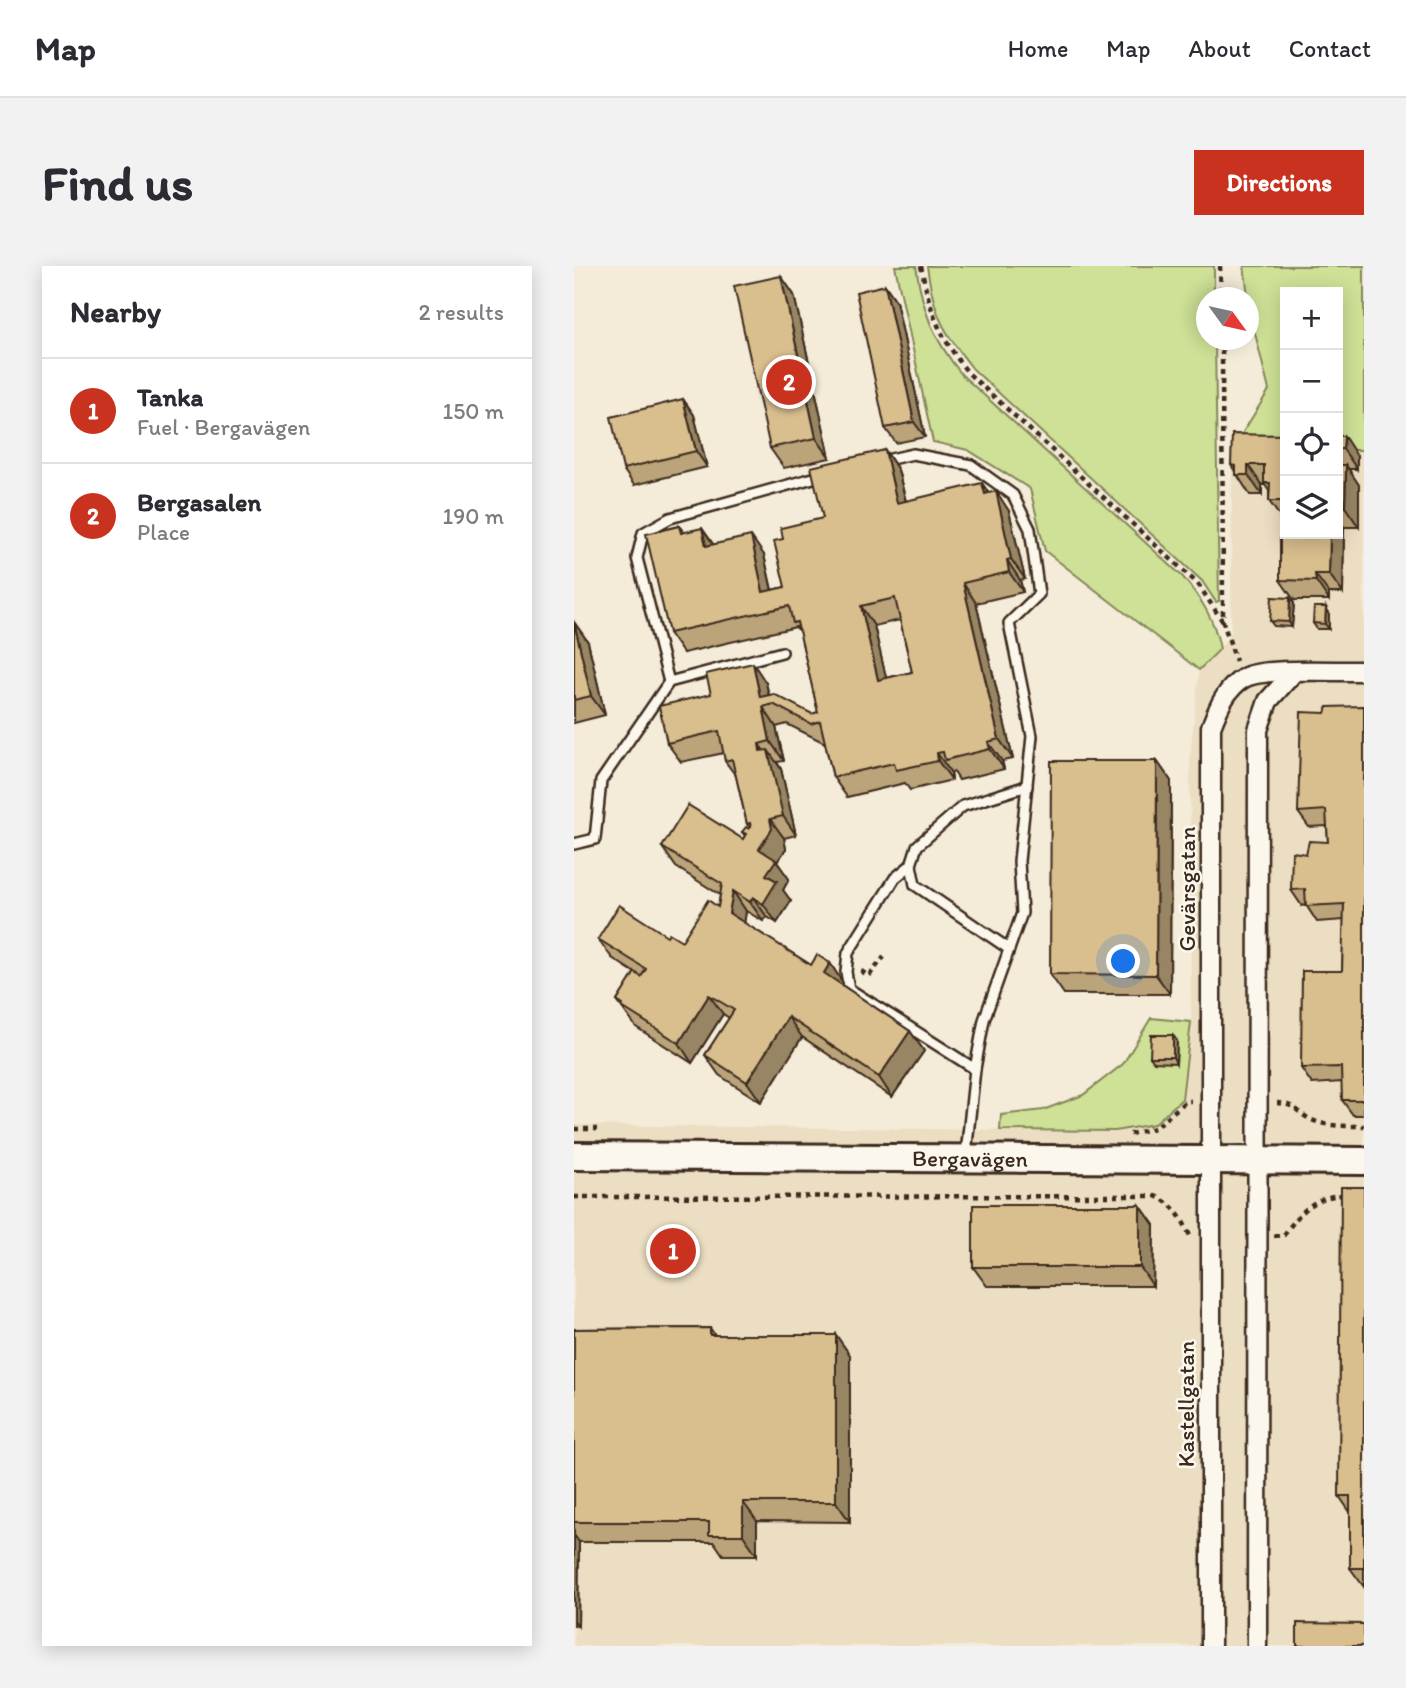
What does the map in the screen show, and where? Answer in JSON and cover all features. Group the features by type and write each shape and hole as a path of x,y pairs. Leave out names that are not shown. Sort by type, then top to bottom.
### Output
{"street":[{"path":"1242,678 1260,672 1364,671"},
{"path":"1257,1646 1258,730 1268,701 1293,673"},
{"name":"Gevärsgatan","path":"1211,1161 1211,727 1223,699 1242,678"},
{"name":"Bergavägen","path":"574,1156 1364,1161"},
{"name":"Kastellgatan","path":"1211,1161 1211,1646"}],"lane":[{"path":"875,463 913,454 971,465 1013,495 1030,529 1039,594 1009,623 1032,736 1020,861 1022,913 984,1020 975,1069 970,1136 965,1159"},
{"path":"669,682 637,558 643,533 670,518 837,471"},
{"path":"574,844 594,839 601,781 669,682 782,652"},
{"path":"1009,949 915,885 911,865 917,846 963,806 1027,786"},
{"path":"911,865 895,878 848,953 846,972 849,989 975,1069"}],"path":[{"path":"922,266 935,322 948,346 968,373 1198,583 1223,622 1242,678"},
{"path":"1220,266 1221,287"},
{"path":"1222,350 1223,622"},
{"path":"869,976 884,957"},
{"path":"1256,1238 1284,1235 1300,1212 1322,1199 1336,1195 1355,1195"},
{"path":"574,1196 1155,1196 1166,1200 1181,1216 1191,1238 1211,1238"}],"shaded area":[{"path":"1232,450 1280,450 1280,539 1343,539 1343,450 1364,450 1364,1646 574,1646 574,1125 1115,1131 1154,1124 1182,1098 1191,1022 1190,757 1199,670 1220,649 1231,632"}],"green space":[{"path":"895,266 916,266 922,298 931,324 962,375 1182,576 1195,593 1211,619 1220,649 1199,670 1045,551 1030,489 968,450 933,442"},
{"path":"927,266 1214,266 1214,287 1196,287 1196,350 1215,350 1219,601 1216,602 1202,581 973,369 947,332 933,297"},
{"path":"1244,266 1364,266 1364,450 1343,450 1343,287 1280,287 1280,450 1232,450 1269,390 1259,349 1259,287 1247,287"},
{"path":"1151,1018 1191,1022 1182,1099 1154,1124 1115,1131 1000,1130 1001,1115 1043,1110 1083,1095 1123,1064"}],"building":[{"path":"781,276 816,438 770,448 734,286"},
{"path":"885,285 914,422 885,428 856,292"},
{"path":"683,399 696,451 623,469 611,417"},
{"path":"1232,434 1280,435 1280,501 1269,501 1270,483 1264,483 1264,465 1248,465 1248,475 1236,475 1236,466 1231,465"},
{"path":"885,450 897,503 982,483 985,494 996,491 1011,559 1007,560 1009,572 963,583 999,739 988,742 990,749 945,760 943,752 937,753 938,761 896,770 894,763 833,777 820,721 811,724 773,704 763,707 770,741 759,744 760,751 768,750 783,816 770,819 772,829 759,849 776,860 766,875 777,881 763,904 753,897 750,902 733,891 729,913 811,965 817,955 830,963 824,973 910,1031 879,1077 788,1017 747,1082 705,1055 734,1010 709,995 679,1043 622,1007 617,1001 635,972 641,977 646,969 598,939 619,905 667,936 669,933 682,941 708,900 718,907 722,884 662,847 688,805 743,839 746,834 742,832 746,827 751,827 750,823 747,824 732,759 725,761 719,731 667,743 659,706 711,694 706,674 753,663 760,697 774,694 812,714 818,712 797,622 793,623 789,606 669,633 646,534 679,526 681,533 702,528 706,546 751,536 763,592 785,587 774,541 783,539 781,528 823,518 811,467","holes":["895,598 912,672 878,680 861,606"]},
{"path":"1343,465 1346,465 1343,507"},
{"path":"1280,539 1330,539 1329,574 1315,574 1316,581 1280,580"},
{"path":"1272,597 1290,598 1289,622 1270,621"},
{"path":"1314,607 1326,607 1325,624 1313,623"},
{"path":"574,622 591,696 574,700"},
{"path":"1364,706 1364,1100 1342,1100 1341,1067 1301,1068 1302,971 1342,971 1344,904 1306,906 1305,889 1291,890 1292,852 1306,854 1309,841 1328,842 1326,810 1298,812 1301,712 1325,713 1327,707"},
{"path":"1051,761 1157,761 1156,975 1050,974"},
{"path":"1151,1035 1173,1035 1173,1057 1150,1057"},
{"path":"1341,1187 1364,1187 1364,1568 1350,1568 1350,1496 1339,1496"},
{"path":"973,1205 1140,1205 1140,1267 973,1267"},
{"path":"710,1328 710,1335 836,1335 836,1502 743,1502 743,1535 709,1535 709,1522 574,1522 574,1329"},
{"path":"1297,1623 1364,1624 1364,1646 1297,1646"}],"place":[{"name":"Bergasalen","path":"789,382"},
{"name":"Tanka","path":"673,1251"}]}
